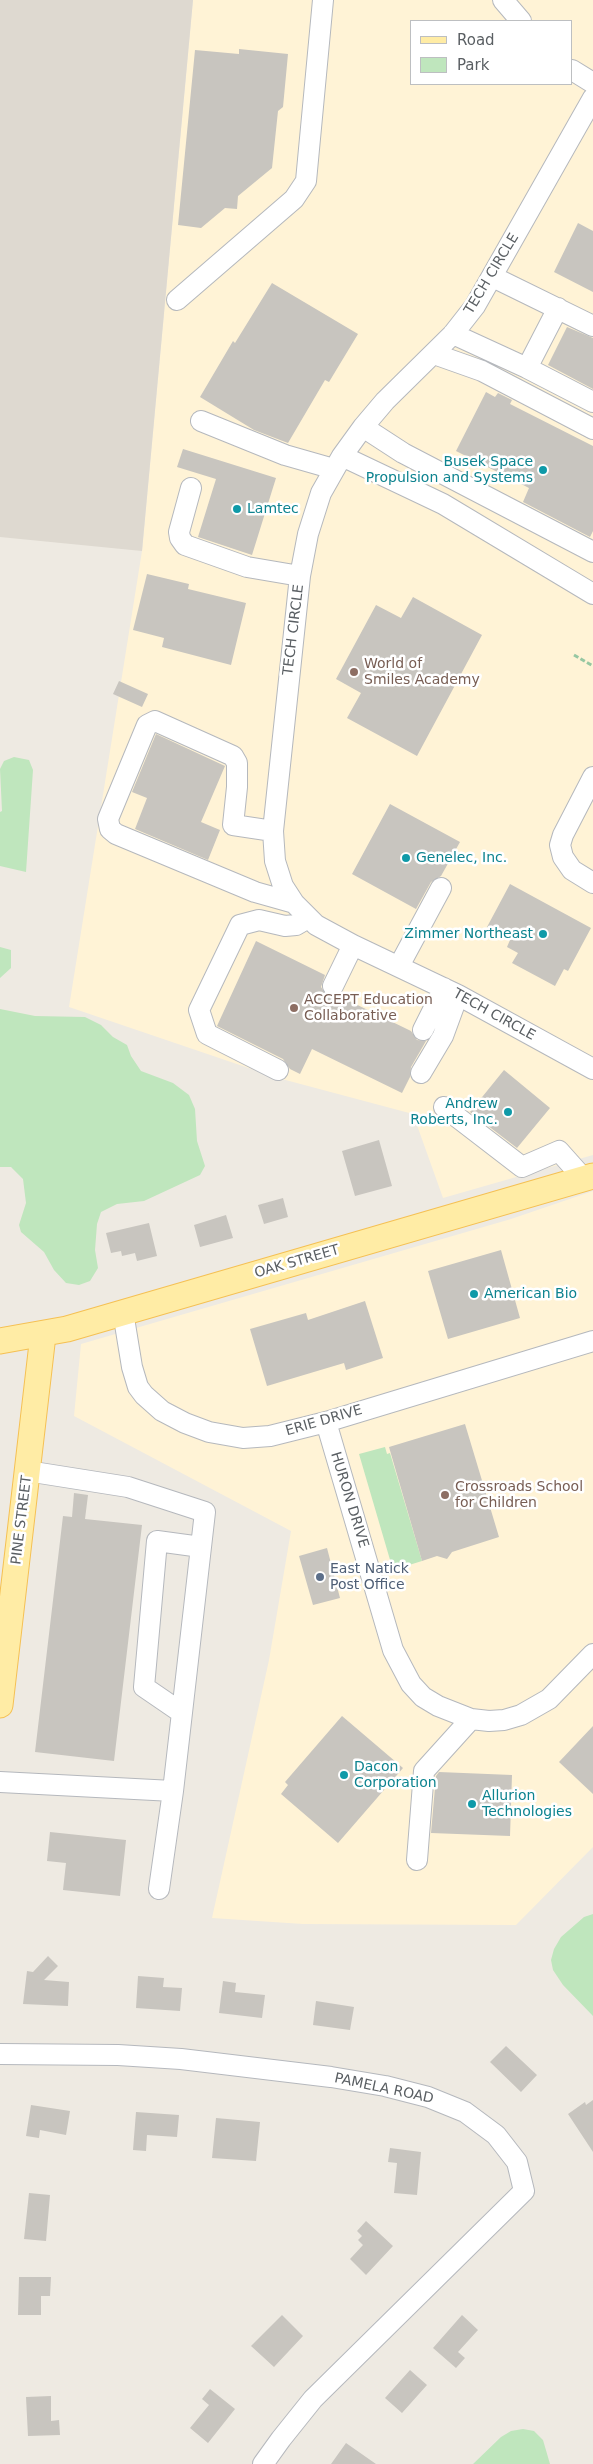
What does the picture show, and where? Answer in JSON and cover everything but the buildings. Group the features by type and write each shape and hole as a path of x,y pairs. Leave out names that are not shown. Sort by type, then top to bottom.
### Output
{"main road":[{"name":"OAK STREET","path":"0,1341 42,1335 589,1177"},
{"name":"PINE STREET","path":"0,1705 42,1335"}],"street":[{"path":"177,300 294,199 306,181 324,0"},
{"path":"503,0 520,20"},
{"path":"573,71 593,84"},
{"name":"TECH CIRCLE","path":"593,98 475,306 453,334 385,402 363,427 325,484 312,520 300,576 273,831 277,870 283,886 294,904 325,931 451,991 593,1069"},
{"path":"493,276 593,326"},
{"path":"527,368 558,308"},
{"path":"453,334 527,368 593,402"},
{"path":"434,354 482,371 593,429"},
{"path":"201,421 284,455 338,462 443,504 593,594"},
{"path":"363,427 403,453 593,552"},
{"path":"191,488 179,532 185,546 240,565 300,576"},
{"path":"273,831 233,824 237,786 236,763 233,756 155,721 146,725 108,819 110,829 116,834 255,892 294,904"},
{"path":"593,777 563,835 560,845 564,857 572,870 593,883"},
{"path":"399,966 441,888"},
{"path":"278,1070 207,1034 198,1010 240,925 259,920 285,926 296,925 308,918"},
{"path":"333,986 353,945"},
{"path":"424,1030 451,991"},
{"path":"421,1073 443,1036 451,991"},
{"path":"444,1107 522,1167 559,1151 589,1177"},
{"name":"ERIE DRIVE","path":"123,1312 132,1367 138,1387 149,1400 172,1417 209,1432 243,1438 270,1436 326,1422 593,1341"},
{"name":"HURON DRIVE","path":"326,1422 400,1666 411,1684 423,1697 438,1706 471,1719 504,1720 534,1709 560,1689 593,1654"},
{"path":"27,1471 128,1486 205,1512 173,1791 159,1889"},
{"path":"182,1713 144,1687 157,1541 202,1547"},
{"path":"418,1860 424,1771 471,1719"},
{"path":"0,1782 173,1791"},
{"name":"PAMELA ROAD","path":"0,2054 118,2055 181,2058 331,2077 385,2086 428,2097 465,2112 496,2135 517,2162 524,2190 314,2399 281,2438 263,2464"}],"path":[{"path":"574,655 593,666"}],"shaded area":[{"path":"0,0 193,0 142,551 0,537"},
{"path":"193,0 593,0 593,1155 443,1198 413,1114 278,1078 69,1007 142,551"},
{"path":"593,1191 593,1847 516,1925 303,1924 212,1918 269,1660 291,1531 74,1416 81,1344 511,1219"}],"green space":[{"path":"14,757 29,760 33,770 26,872 0,866 0,812 2,811 0,769 4,761"},
{"path":"0,947 11,950 11,968 0,978"},
{"path":"0,1009 35,1016 85,1017 101,1025 113,1037 127,1045 131,1056 141,1071 173,1083 189,1095 195,1109 197,1141 205,1166 200,1175 144,1201 117,1204 101,1212 97,1224 95,1250 98,1268 90,1281 79,1285 66,1283 54,1270 44,1252 21,1232 19,1225 26,1203 23,1179 11,1167 0,1167"},
{"path":"385,1447 387,1454 390,1453 422,1561 393,1570 359,1454"},
{"path":"593,1914 593,2016 563,1985 553,1970 551,1960 554,1949 561,1937 584,1917"},
{"path":"523,2429 534,2431 543,2440 550,2464 473,2464 501,2437 511,2431"}],"place":[{"name":"Busek Space Propulsion and Systems","path":"543,470"},
{"name":"Lamtec","path":"237,509"},
{"name":"World of Smiles Academy","path":"354,672"},
{"name":"Genelec, Inc.","path":"406,858"},
{"name":"Zimmer Northeast","path":"543,934"},
{"name":"ACCEPT Education Collaborative","path":"294,1008"},
{"name":"Andrew Roberts, Inc.","path":"508,1112"},
{"name":"American Bio","path":"474,1294"},
{"name":"Crossroads School for Children","path":"445,1495"},
{"name":"East Natick Post Office","path":"320,1577"},
{"name":"Dacon Corporation","path":"344,1775"},
{"name":"Allurion Technologies","path":"472,1804"}]}
